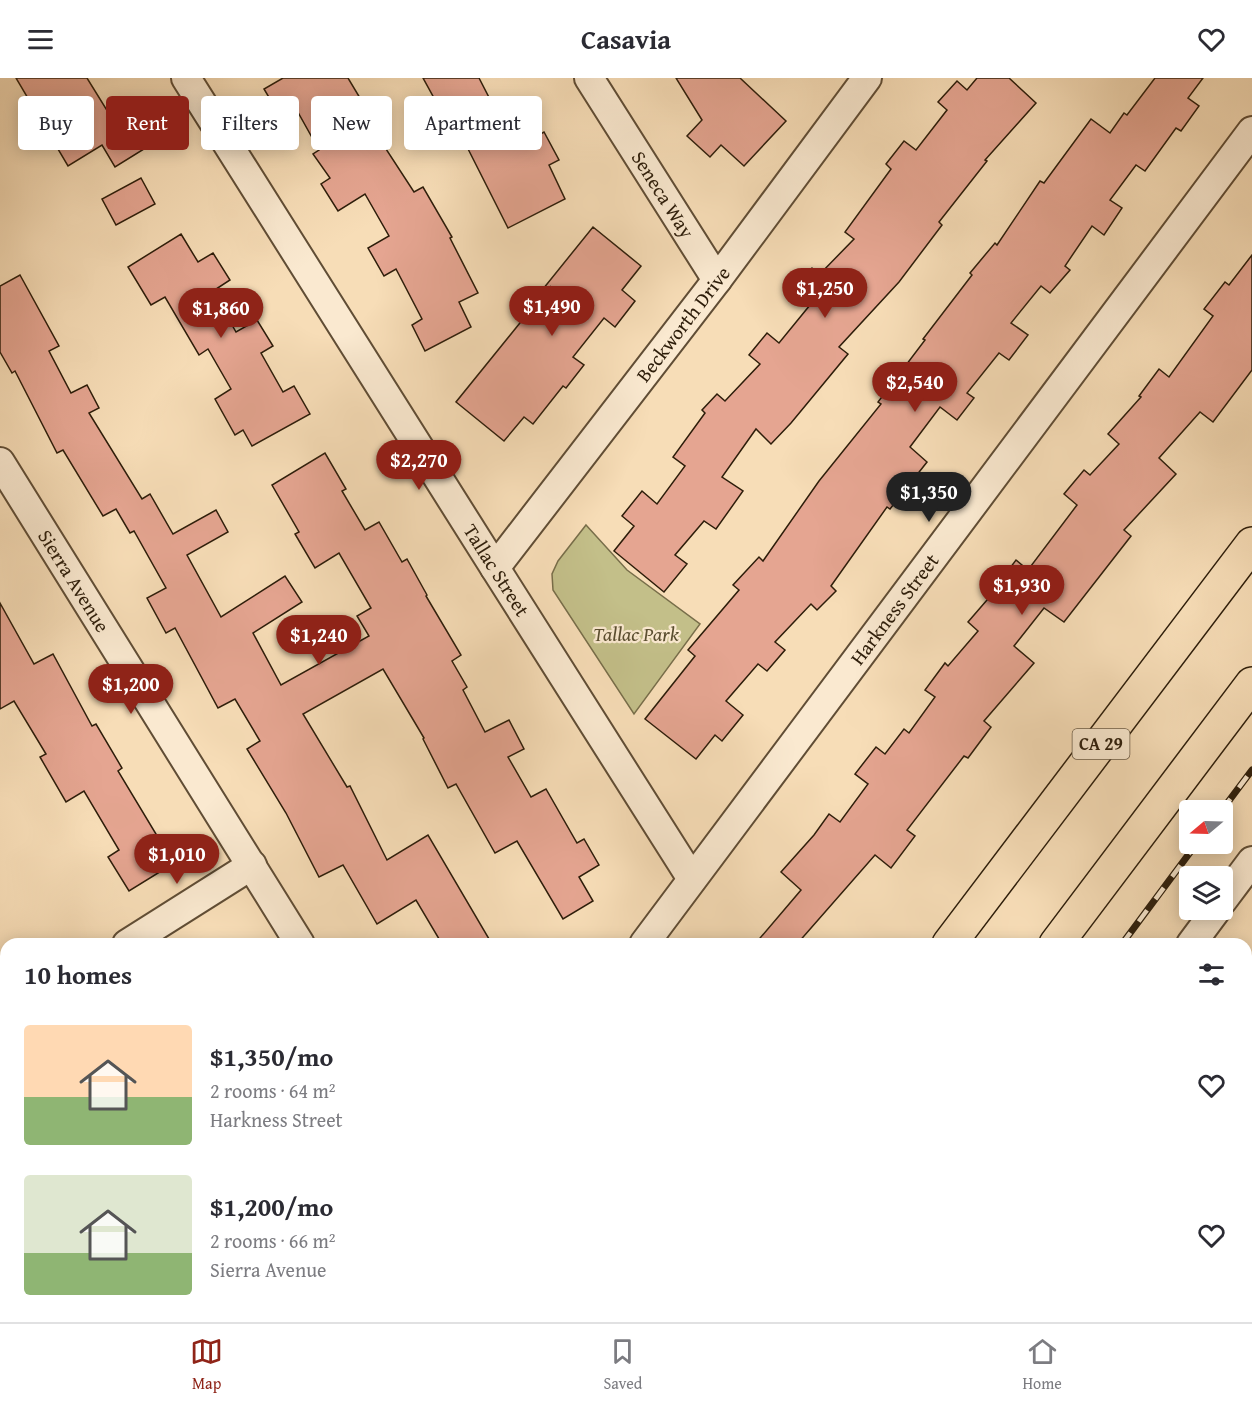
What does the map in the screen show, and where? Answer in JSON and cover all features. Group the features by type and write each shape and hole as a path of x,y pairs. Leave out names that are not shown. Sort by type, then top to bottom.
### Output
{"highway":[{"name":"CA 29","path":"954,938 1252,544"},
{"path":"1061,938 1252,684"}],"street":[{"name":"Tallac Street","path":"186,78 693,879"},
{"name":"Seneca Way","path":"589,78 717,280"},
{"name":"Beckworth Drive","path":"495,568 717,280 867,78"},
{"name":"Harkness Street","path":"649,938 1252,131"},
{"name":"Sierra Avenue","path":"0,462 296,938"},
{"path":"1233,886 1252,861"},
{"path":"136,938 252,865"},
{"path":"1195,938 1209,920"}],"green space":[{"name":"Tallac Park","path":"586,525 627,570 700,624 634,714 553,590 552,574 558,561"}],"building":[{"path":"16,78 87,78 106,109 106,150 142,150 115,167 102,145 94,150 94,96 27,96"},
{"path":"283,78 348,78 359,96 311,96 311,136 299,114 299,96 268,96 264,89"},
{"path":"423,78 479,78 488,96 433,96"},
{"path":"676,78 740,78 786,121 744,166 721,145 710,157 687,136 702,120"},
{"path":"977,78 1009,78 1036,103 985,160 987,161 939,222 942,225 899,282 839,347 848,354 791,423 771,444 756,429 722,477 743,491 716,529 704,521 675,555 687,564 664,592 614,551 634,526 622,516 642,491 657,504 685,466 673,457 705,413 702,410 717,394 725,401 760,364 749,355 767,333 779,343 810,305 792,289 812,268 819,275 854,239 845,232 891,169 886,164 904,141 916,150 947,110 938,102 957,81 967,90"},
{"path":"1155,78 1203,78 1188,98 1199,106 1181,131 1176,128 1145,171 1136,165 1110,200 1122,208 1104,235 1092,226 1065,266 1070,270 1050,293 1041,286 1011,323 1028,335 1009,360 999,353 967,393 974,398 957,420 940,407 910,447 927,462 890,509 887,507 831,586 836,591 817,610 811,604 775,642 785,650 767,671 758,664 726,701 743,715 722,741 715,735 696,759 645,719 695,656 688,650 739,590 733,585 759,557 763,561 819,481 881,404 878,402 972,275 970,273 995,243 997,245 1040,181 1044,183 1091,119 1110,133 1124,113 1127,115"},
{"path":"544,132 559,160 549,165 565,199 508,228 469,150 542,150 542,133"},
{"path":"59,150 94,150 68,166"},
{"path":"319,150 387,150 414,192 423,187 452,237 450,238 478,293 459,302 471,327 425,351 412,325 422,319 396,269 384,276 368,248 389,236 365,194 338,211 321,184 330,178 313,154"},
{"path":"141,178 155,204 116,225 102,199"},
{"path":"593,227 641,266 622,290 635,301 615,327 604,318 573,357 584,365 566,388 563,386 533,424 524,417 504,441 456,402 549,287 543,289"},
{"path":"181,234 198,262 213,253 230,280 213,291 236,332 257,320 273,346 261,353 283,392 294,386 310,414 252,446 243,430 235,435 215,399 231,389 208,349 199,355 165,297 151,305 128,267"},
{"path":"1252,255 1252,370 1213,422 1200,412 1159,458 1176,474 1124,530 1131,536 1064,622 1044,608 1014,646 1034,663 984,721 991,727 968,758 964,756 907,830 915,836 891,868 875,855 802,938 760,938 801,890 781,872 814,835 829,814 840,822 868,784 855,774 876,747 885,754 904,729 909,733 935,697 925,690 945,663 948,666 978,631 968,622 1000,585 998,584 1016,560 1028,570 1077,505 1064,494 1084,470 1090,475 1119,444 1108,434 1141,397 1139,396 1159,369 1169,377 1213,316 1204,309 1225,282 1229,285"},
{"path":"20,275 59,346 49,351 71,393 87,385 99,408 89,413 142,499 150,494 173,534 216,510 228,532 187,555 221,617 285,576 302,602 253,633 281,685 369,636 357,616 371,608 339,553 315,568 295,534 299,532 272,485 325,453 346,489 342,491 365,530 379,522 402,562 407,559 461,655 452,661 467,687 463,690 485,732 509,720 524,749 508,757 531,797 546,789 577,843 584,839 599,865 579,877 593,901 563,919 517,841 495,853 456,784 448,788 424,738 383,669 303,714 347,787 350,786 387,860 428,835 488,938 438,938 416,900 377,924 343,865 319,877 286,813 247,749 260,741 235,699 218,708 175,628 166,633 147,598 166,588 134,531 130,533 116,509 103,516 63,450 57,453 15,371 12,373 0,352 0,286"},
{"path":"0,603 34,664 53,654 92,726 96,724 122,768 118,771 159,839 148,845 163,870 129,891 108,857 119,850 84,791 66,802 40,757 46,754 14,701 0,709"}],"railway":[{"path":"1230,800 1252,770"},
{"path":"1126,938 1189,854"}]}
